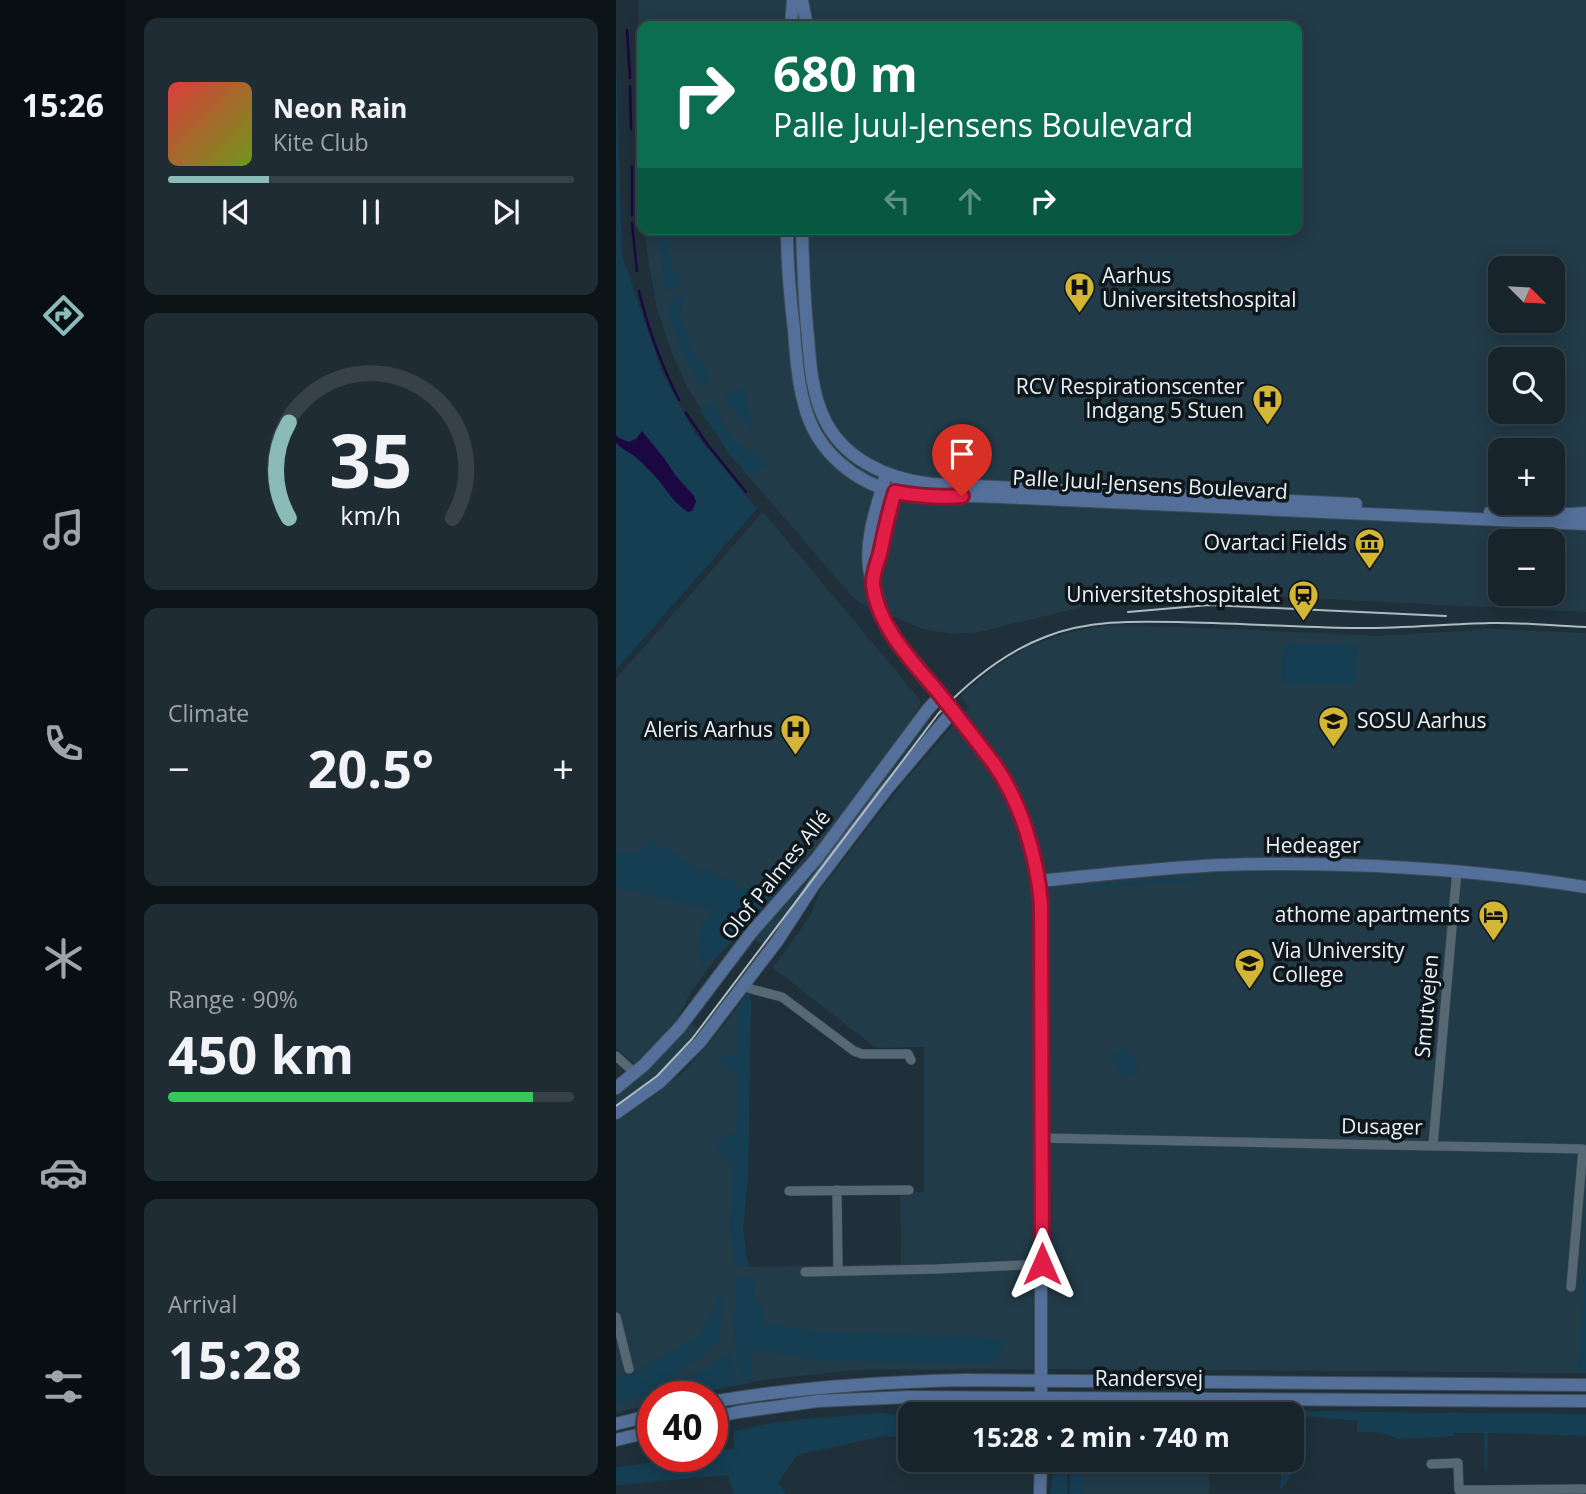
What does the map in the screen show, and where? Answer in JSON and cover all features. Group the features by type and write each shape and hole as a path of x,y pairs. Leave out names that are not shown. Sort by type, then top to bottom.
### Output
{"street":[{"path":"791,21 793,0"},
{"path":"802,0 807,21"},
{"path":"809,21 811,0"},
{"name":"Palle Juul-Jensens Boulevard","path":"787,235 797,368 807,414 826,449 853,474 945,498 962,496 1586,524"},
{"name":"Palle Juul-Jensens Boulevard","path":"802,235 803,296 810,365 820,408 828,426 847,450 890,485 930,491 983,487 1492,512 1586,513"},
{"path":"890,485 873,518 869,559 882,613 896,641 995,766 1010,793 1029,842 1039,881 1041,1402"},
{"path":"873,583 887,519 890,485"},
{"name":"Olof Palmes Allé","path":"616,1088 663,1047 680,1027 751,933 807,870 941,695"},
{"name":"Olof Palmes Allé","path":"616,1113 653,1088 712,1027 886,790 953,711"},
{"name":"Hedeager","path":"1039,881 1157,869 1263,864 1372,865 1457,870 1586,887"},
{"name":"Smutvejen","path":"1433,1145 1457,870"},
{"path":"744,985 782,998 854,1051 862,1054 908,1054 911,1060"},
{"path":"616,1056 635,1073"},
{"name":"Dusager","path":"1042,1138 1583,1149 1571,1287"},
{"path":"837,1190 838,1271"},
{"path":"789,1191 909,1190"},
{"path":"805,1272 1042,1264"},
{"path":"616,1317 629,1369"},
{"name":"Randersvej","path":"728,1400 816,1387 885,1382 1042,1380 1586,1385"},
{"name":"Randersvej","path":"728,1414 818,1401 908,1396 1586,1401"},
{"path":"616,1424 637,1419"},
{"path":"616,1440 637,1435"},
{"path":"1431,1464 1458,1463 1458,1492 1584,1489"},
{"path":"1040,1494 1041,1472"}],"shaded area":[{"name":"Aarhus Universitetshospital","path":"639,0 1586,0 1586,612 1165,591 1135,594 979,632 952,634 923,629 860,603 851,595 730,455 687,387 657,309 644,235 1302,235 1302,21 638,21"},
{"path":"616,48 622,255 662,372 694,432 757,509 616,670"},
{"path":"658,235 665,235 672,267 682,281 676,290 666,291"},
{"path":"684,292 680,318 696,360 703,363 710,376 710,381 704,385 699,384 690,366 668,311 672,301"},
{"path":"744,388 754,436 745,421 729,407 723,397"},
{"path":"710,402 732,437 750,452 765,458 767,467 749,474 731,455 700,411"},
{"path":"642,431 694,496 696,502 692,511 688,512 678,504 638,459 616,443 616,435 629,442 636,439"},
{"path":"762,513 921,701 915,715 815,850 716,958 691,992 676,1021 657,1044 635,1064 616,1048 616,679"},
{"path":"1104,626 1144,626 1378,636 1491,629 1586,633 1586,1373 853,1370 764,1380 728,1387 728,1381 637,1381 637,1408 616,1413 616,1121 681,1074 747,994 751,997 748,1175 743,1229 748,1267 901,1264 900,1193 924,1192 924,1047 876,1048 772,967 810,916 821,889 906,779 969,707 961,697 962,694 996,666 1029,646 1071,632"},
{"path":"1283,643 1357,645 1356,684 1282,685"},
{"path":"925,718 931,725 812,884 768,949 751,936"},
{"path":"652,840 700,872 705,866 719,876 735,881 736,889 763,883 762,874 767,876 764,906 705,967 698,961 700,926 714,910 616,887 616,852 639,853"},
{"path":"769,874 791,879 766,906"},
{"path":"1197,876 1197,881 1089,889 1085,886"},
{"path":"747,994 751,997 748,1175 743,1229 748,1266 735,1265 730,1229 733,1164 720,1156 715,1147 726,1136 736,1133 738,1080 720,1061 724,1056 737,1055 737,1008"},
{"path":"688,1021 703,1033 680,1059 616,1110 616,1090"},
{"path":"1126,1046 1139,1071 1123,1080 1110,1055"},
{"path":"1586,1257 1586,1371 1578,1371"},
{"path":"736,1277 753,1278 754,1296 762,1305 765,1324 815,1331 1001,1339 1004,1347 994,1364 819,1360 750,1349 754,1381 741,1383 734,1334"},
{"path":"724,1293 719,1341 714,1347 667,1381 637,1381 637,1398 616,1404 616,1379 633,1373 699,1336 708,1322 717,1297"},
{"path":"731,1354 737,1384 728,1386 728,1381 688,1381"},
{"path":"1304,1411 1586,1414 1586,1436 1488,1433 1485,1473 1484,1433 1400,1439 1376,1432 1357,1432 1357,1421 1304,1416"},
{"path":"881,1413 898,1415 898,1437 884,1436 797,1455 778,1483 786,1494 734,1494 728,1475 616,1485 616,1468 637,1465 637,1472 728,1472 728,1449 734,1448 734,1431 825,1417"},
{"path":"1053,1472 1067,1472 1067,1494 1050,1494"},
{"path":"1070,1472 1210,1472 1209,1494 1070,1494"},
{"path":"1071,1472 1083,1472 1083,1494 1070,1494"},
{"path":"1281,1472 1293,1472 1293,1474 1280,1490"}],"waterway":[{"path":"627,30 630,78"},
{"path":"630,86 631,129"},
{"path":"632,166 632,215"},
{"path":"632,223 637,271"},
{"path":"639,291 656,347 679,400"},
{"path":"686,413 746,492"}],"tram line":[{"path":"1128,612 1209,605 1446,616"},
{"path":"616,1106 657,1076 692,1039 938,714 987,669 1015,651 1061,631 1127,622 1352,628 1502,623 1586,627"}],"place":[{"name":"Aarhus Universitetshospital","path":"1079,315"},
{"name":"RCV Respirationscenter Indgang 5 Stuen","path":"1267,426"},
{"name":"Ovartaci Fields","path":"1370,570"},
{"name":"Universitetshospitalet","path":"1303,622"},
{"name":"SOSU Aarhus","path":"1334,748"},
{"name":"Aleris Aarhus","path":"796,757"},
{"name":"athome apartments","path":"1493,942"},
{"name":"Via University College","path":"1249,990"}],"route":[{"path":"962,496 945,498 895,492 873,583 885,621 896,641 995,766 1010,793 1033,854 1041,904 1042,1264"}]}
